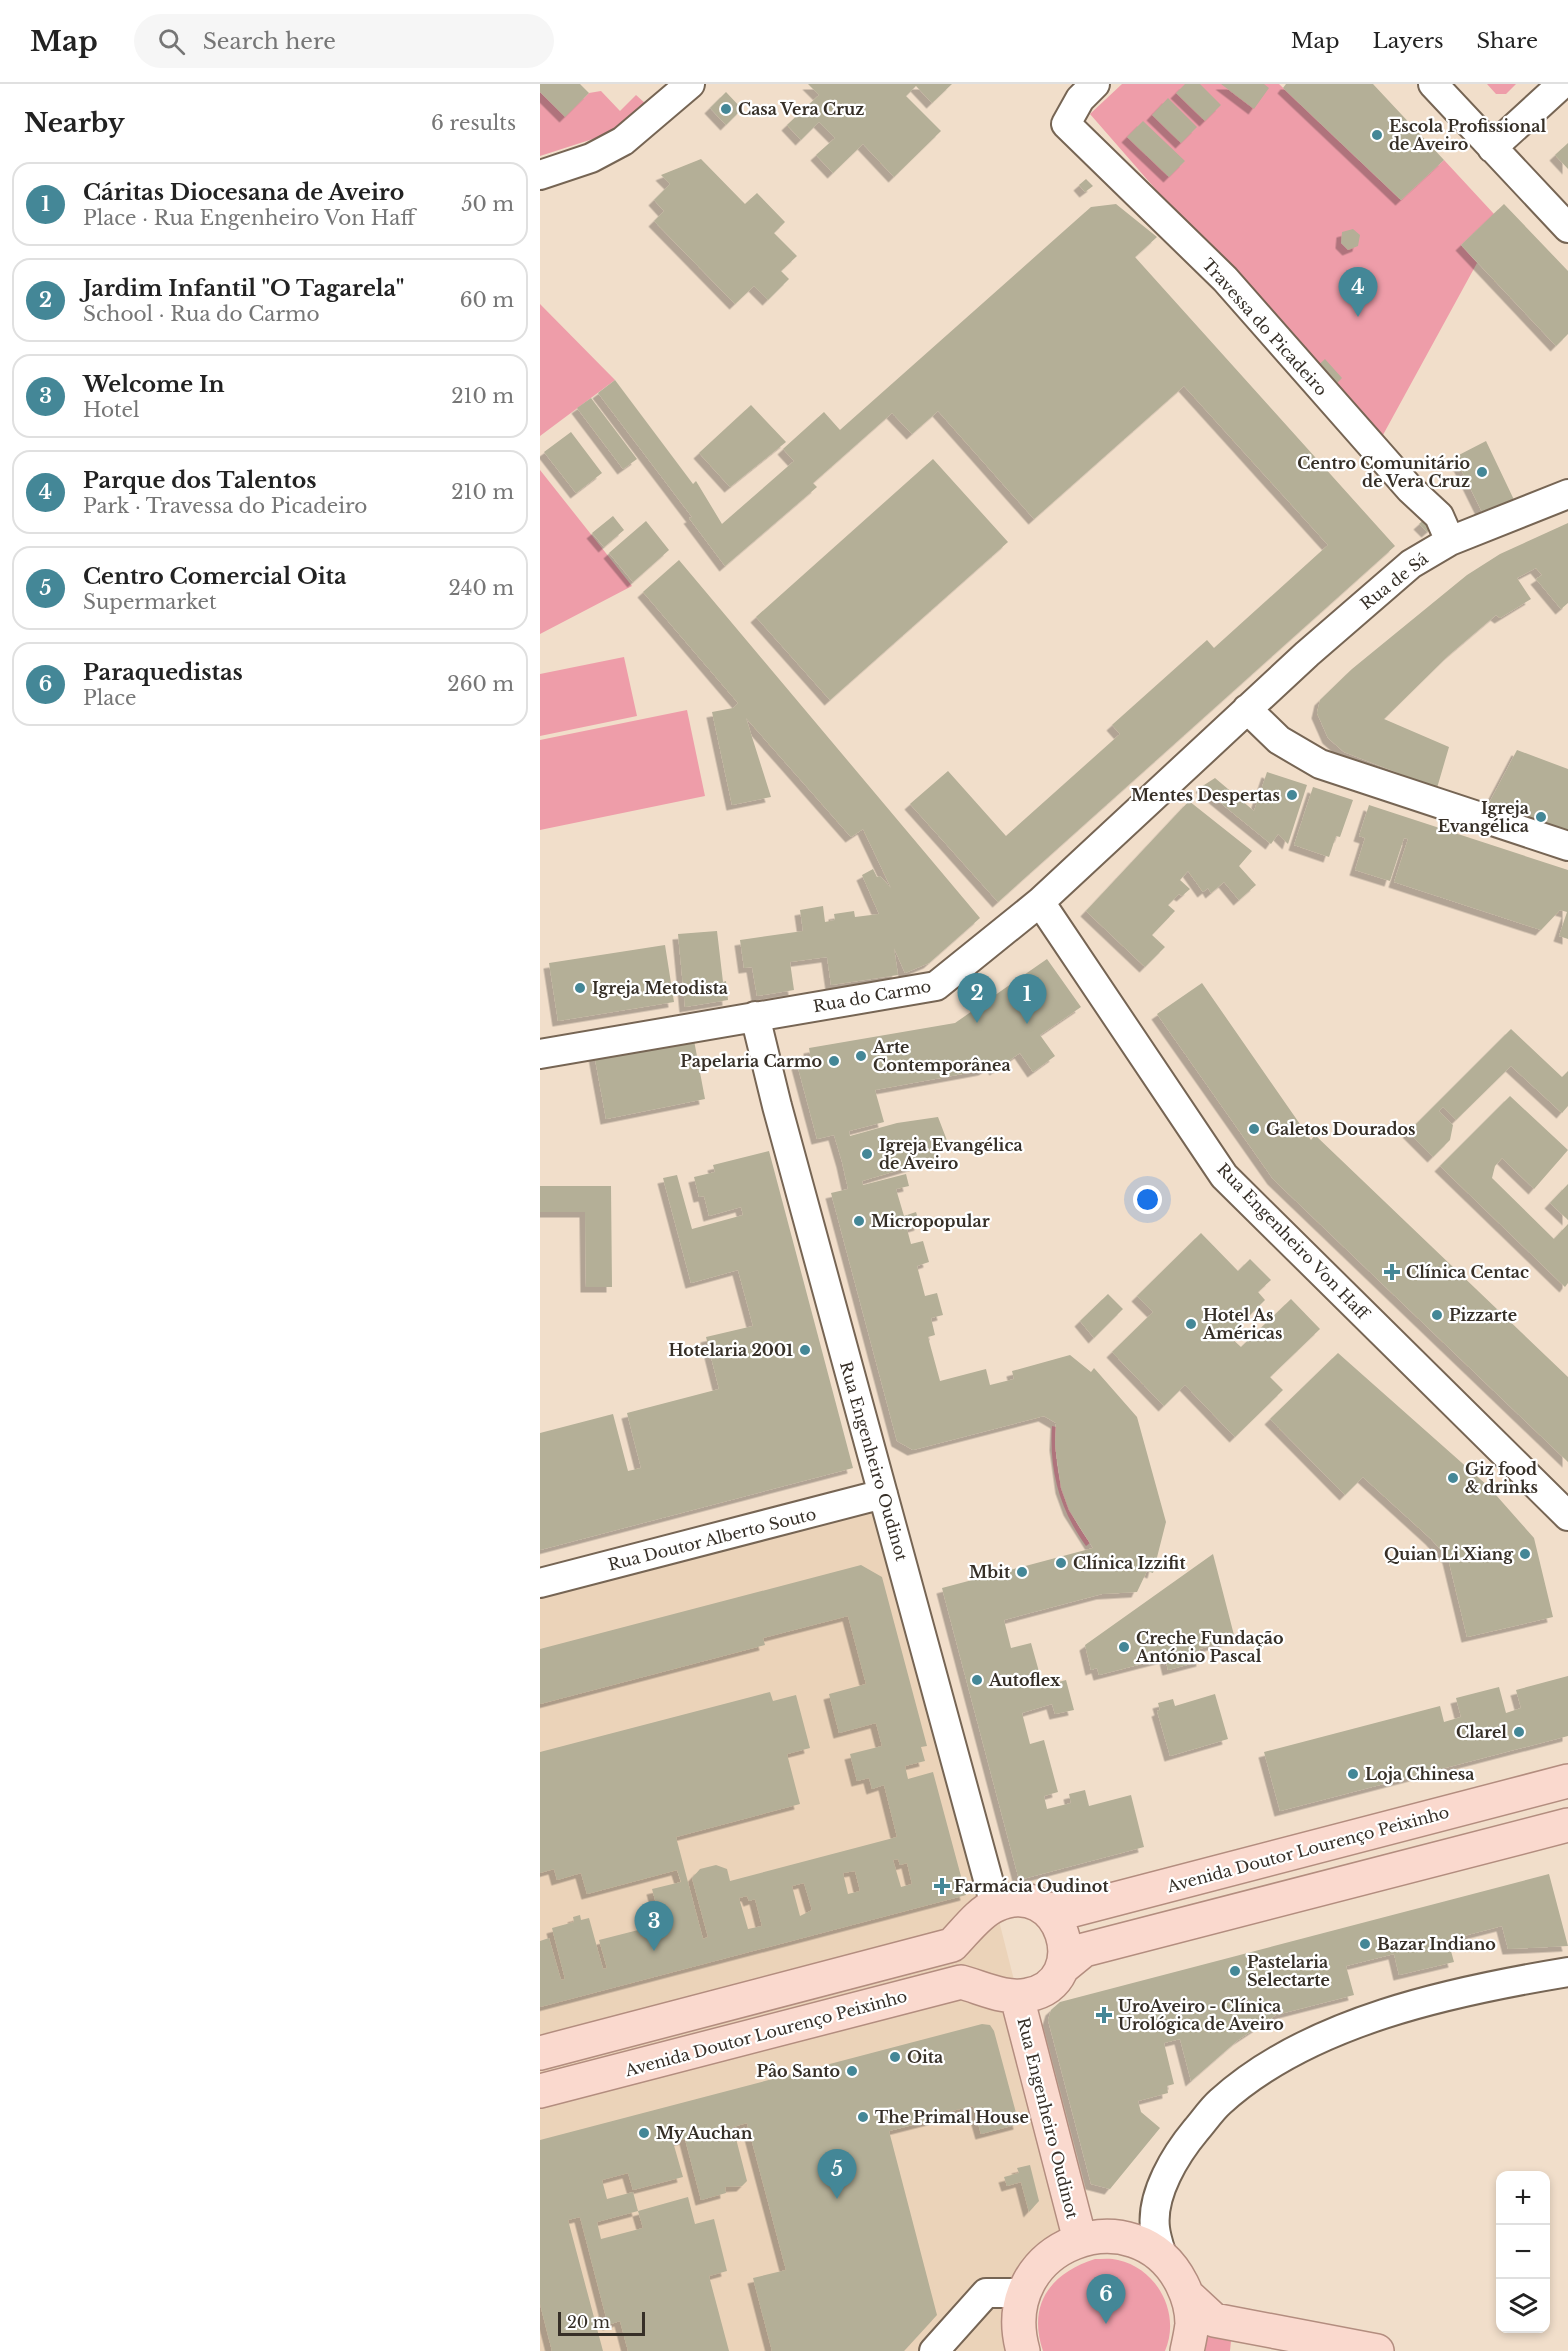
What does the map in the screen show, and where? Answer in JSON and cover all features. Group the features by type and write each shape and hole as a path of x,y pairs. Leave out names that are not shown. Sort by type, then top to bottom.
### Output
{"main road":[{"name":"Avenida Doutor Lourenço Peixinho","path":"986,1913 1021,1900 1046,1909 1073,1910 1568,1781"},
{"path":"986,1913 970,1936 968,1952 972,1967 980,1981 1005,1994 1031,1995 1044,1989 1062,1968 1084,1950 1568,1825"},
{"path":"1046,1909 1058,1921 1064,1936 1066,1952 1062,1968"},
{"path":"540,2053 952,1945 986,1913"},
{"name":"Avenida Doutor Lourenço Peixinho","path":"540,2091 961,1982 1005,1994"},
{"name":"Rua Engenheiro Oudinot","path":"1005,1994 1080,2240"},
{"path":"1023,2351 1018,2333 1018,2313 1023,2293 1036,2270 1055,2251 1080,2240 1109,2236 1138,2243 1163,2259 1177,2275 1187,2295 1192,2323 1187,2351"},
{"path":"1187,2295 1214,2320 1377,2351"}],"street":[{"name":"Travessa do Picadeiro","path":"1095,84 1080,99 1066,124 1225,279 1410,489 1439,516 1450,541"},
{"path":"1433,84 1568,228"},
{"path":"1492,148 1562,84"},
{"path":"540,175 591,158 623,141 680,87"},
{"name":"Rua de Sá","path":"1246,709 1411,564 1450,541 1568,494"},
{"path":"1246,709 1279,740 1320,764 1568,846"},
{"name":"Rua do Carmo","path":"540,1054 936,986 1040,902 1246,709"},
{"name":"Rua Engenheiro Von Haff","path":"1040,902 1224,1176 1568,1516"},
{"name":"Rua Engenheiro Oudinot","path":"755,1016 774,1095 883,1494 986,1913"},
{"name":"Rua Doutor Alberto Souto","path":"540,1583 883,1494"},
{"path":"1163,2259 1155,2226 1160,2191 1177,2154 1219,2102 1271,2063 1321,2037 1407,2008 1487,1985 1568,1972"},
{"path":"934,2351 986,2293 1023,2293"}],"shaded area":[{"path":"1122,84 1279,84 1401,200 1444,160 1494,214 1461,245 1477,263 1378,444 1090,114"},
{"path":"1487,84 1516,84 1506,94 1496,94"},
{"path":"601,91 620,111 636,95 646,104 625,123 602,136 540,156 540,92 565,116 589,93"},
{"path":"540,304 615,380 540,436"},
{"path":"540,470 632,586 540,634"},
{"path":"624,657 637,716 540,736 540,674"},
{"path":"687,710 705,796 540,830 540,740"},
{"path":"1052,1426 1056,1427 1056,1458 1062,1488 1073,1517 1090,1543 1086,1546 1069,1518 1058,1489 1052,1459"},
{"path":"883,1494 995,1905 1080,2240 1055,2251 1023,2351 540,2351 540,1583"},
{"path":"1095,2259 1115,2259 1132,2265 1155,2283 1168,2308 1169,2337 1165,2351 1043,2351 1038,2319 1046,2293 1066,2273"},
{"path":"1202,2329 1231,2341 1230,2351 1200,2351"}],"building":[{"path":"540,84 580,84 589,93 565,117 540,92"},
{"path":"808,84 952,84 932,103 916,86 906,96 941,131 894,177 863,144 833,173 816,155 835,138 819,122 801,140 787,125 819,95"},
{"path":"1185,84 1200,84 1221,105 1205,121 1176,93"},
{"path":"1221,84 1264,84 1269,88 1254,109"},
{"name":"Escola Profissional de Aveiro","path":"1286,84 1373,84 1444,160 1401,200 1283,88"},
{"name":"Casa Vera Cruz","path":"726,92 742,109 726,125 710,108"},
{"path":"1168,98 1197,127 1181,143 1152,115"},
{"path":"1143,121 1185,161 1169,177 1127,137"},
{"path":"1568,143 1568,169 1555,155"},
{"path":"701,159 745,204 757,193 785,222 774,233 797,256 781,271 789,279 768,300 754,286 735,304 654,221 664,211 654,200 670,184 661,175"},
{"path":"1086,179 1093,186 1085,192 1079,185"},
{"path":"1116,204 1157,237 1135,257 1395,546 998,902 910,804 948,771 1006,836 1120,734 1112,725 1207,640 1214,648 1328,545 1184,386 1034,519 938,411 912,434 892,413 813,483 817,487 725,566 689,518 692,517 598,393 615,380 693,484 696,481 722,524 794,461 783,449 824,412 840,430 1091,207"},
{"path":"1504,204 1568,271 1568,334 1556,346 1461,245"},
{"path":"1353,229 1360,235 1358,246 1348,250 1341,243 1342,232"},
{"path":"1325,359 1342,378 1331,389 1313,370"},
{"path":"591,398 637,459 623,469 577,408"},
{"path":"751,405 786,442 730,487 699,453"},
{"path":"571,432 602,473 576,493 544,452"},
{"name":"Centro Comunitário de Vera Cruz","path":"1486,441 1516,504 1485,518 1455,457"},
{"path":"933,459 1008,542 830,700 756,617"},
{"path":"613,516 624,530 604,547 592,533"},
{"path":"1427,517 1435,525 1427,532 1419,524"},
{"path":"646,521 669,550 633,582 609,553"},
{"path":"1568,523 1568,603 1561,609 1536,579 1542,575 1536,568 1517,578 1531,599 1500,618 1496,615 1449,655 1384,719 1449,747 1437,788 1344,752 1328,738 1317,713 1320,700 1352,669 1467,575 1500,554"},
{"path":"679,560 980,918 929,963 905,973 894,948 898,975 831,985 827,957 790,962 794,990 757,996 752,967 744,968 740,940 803,931 800,910 823,906 825,922 835,920 834,914 854,911 855,917 879,914 862,875 873,869 877,877 880,876 891,888 863,829 851,837 746,718 771,797 732,805 712,712 733,708 738,703 643,592"},
{"path":"1517,750 1568,769 1568,833 1488,805"},
{"path":"1267,772 1307,785 1288,844 1278,834 1271,844 1201,787 1215,778 1254,811"},
{"path":"1313,787 1353,800 1340,837 1336,836 1329,857 1294,845"},
{"path":"1189,801 1252,851 1239,866 1256,885 1239,900 1224,882 1211,893 1208,888 1203,892 1188,871 1180,880 1190,889 1182,896 1179,894 1168,905 1175,911 1152,935 1165,947 1145,967 1086,911"},
{"path":"1369,805 1568,870 1568,939 1559,936 1567,912 1560,910 1541,930 1394,882 1408,839 1404,838 1390,881 1355,870 1365,838 1359,836"},
{"path":"717,931 723,982 726,981 728,1000 685,1007 678,934"},
{"path":"665,945 674,1002 558,1021 549,963"},
{"path":"1047,959 1081,1007 1040,1035 1055,1056 1033,1072 1020,1053 995,1070 992,1065 984,1070 875,1090 884,1122 849,1131 850,1136 897,1123 938,1117 948,1143 933,1160 862,1181 863,1185 906,1174 909,1186 896,1189 904,1216 916,1212 920,1225 907,1229 911,1244 923,1241 929,1262 917,1266 925,1296 937,1293 943,1315 931,1318 935,1335 928,1337 940,1381 986,1369 990,1385 1014,1379 1012,1371 1070,1355 1091,1372 1094,1368 1137,1417 1166,1522 1153,1573 1147,1571 1137,1592 1102,1594 1004,1620 1011,1648 1031,1643 1043,1686 1066,1680 1074,1710 1055,1714 1052,1704 1022,1713 1030,1744 1044,1740 1058,1792 1044,1796 1047,1809 1071,1803 1069,1794 1085,1790 1089,1806 1131,1795 1144,1847 1019,1880 942,1588 1093,1548 1069,1510 1061,1488 1055,1445 1056,1423 1044,1416 913,1450 897,1441 831,1193 848,1189 842,1162 834,1135 817,1139 797,1064 811,1060 809,1048 955,1023"},
{"path":"1202,983 1311,1140 1315,1135 1568,1377 1568,1462 1273,1179 1157,1014"},
{"path":"1511,1029 1562,1077 1568,1071 1568,1106 1562,1113 1511,1066 1456,1120 1443,1107 1439,1111 1453,1125 1450,1140 1433,1157 1408,1132"},
{"path":"693,1035 705,1099 606,1119 594,1054"},
{"path":"1510,1096 1568,1150 1534,1189 1502,1158 1495,1166 1492,1178 1554,1239 1568,1224 1568,1283 1565,1287 1440,1166"},
{"path":"769,1151 853,1468 540,1550 540,1433 613,1414 628,1471 641,1468 627,1413 719,1389 706,1337 753,1326 738,1270 691,1283 663,1178 677,1175 692,1229 743,1215 741,1207 709,1216 704,1196 699,1197 694,1177 715,1172 713,1165"},
{"path":"1568,1184 1568,1220 1550,1203"},
{"path":"540,1186 611,1186 612,1287 586,1287 585,1212 540,1212"},
{"name":"Hotel As Américas","path":"1201,1233 1238,1271 1250,1259 1271,1280 1258,1292 1265,1300 1229,1336 1241,1347 1291,1299 1320,1329 1270,1377 1283,1390 1235,1437 1185,1385 1164,1406 1112,1352 1153,1312 1137,1296"},
{"path":"1108,1294 1123,1309 1094,1338 1080,1321"},
{"path":"1338,1353 1488,1486 1534,1538 1553,1617 1467,1637 1448,1558 1431,1539 1363,1477 1345,1495 1270,1419"},
{"path":"1213,1554 1235,1639 1199,1649 1202,1661 1168,1670 1165,1658 1099,1675 1097,1668 1091,1670 1085,1645"},
{"path":"861,1565 882,1577 927,1746 921,1747 925,1761 905,1766 908,1779 933,1772 966,1895 540,2007 540,1941 549,1938 561,1980 565,1979 552,1928 574,1922 573,1917 580,1915 581,1920 589,1918 603,1969 607,1968 599,1940 654,1926 650,1909 657,1907 652,1889 681,1882 677,1870 587,1894 581,1873 557,1880 554,1869 540,1873 540,1752 770,1692 773,1701 796,1695 810,1748 787,1754 800,1804 676,1837 703,1939 708,1937 692,1878 700,1869 716,1865 727,1869 730,1881 897,1837 884,1785 872,1789 869,1778 857,1781 850,1754 882,1746 876,1723 839,1733 829,1694 866,1684 848,1616 763,1638 765,1645 540,1704 540,1649","holes":["898,1859 900,1865 907,1863 912,1884 901,1887 893,1860","855,1871 860,1891 848,1894 843,1873","804,1883 812,1910 800,1916 792,1886","747,1896 749,1901 755,1899 762,1926 748,1929 739,1898"]},
{"path":"1568,1676 1568,1736 1280,1811 1264,1752 1440,1706 1444,1722 1461,1717 1456,1698 1499,1687 1506,1713 1521,1708 1516,1690"},
{"path":"1215,1694 1228,1739 1170,1756 1157,1711 1160,1710 1158,1703 1173,1699 1175,1706"},
{"path":"1549,1874 1568,1946 1508,1949 1502,1926 1448,1940 1454,1962 1399,1975 1394,1954 1346,1966 1354,1995 1276,2015 1238,2040 1191,2081 1180,2039 1164,2043 1174,2084 1167,2086 1168,2093 1138,2101 1141,2112 1160,2128 1110,2189 1091,2184 1048,2020 1051,2010 1060,2002"},
{"path":"982,2024 990,2025 994,2031 1019,2124 981,2134 973,2106 947,2112 948,2116 889,2131 937,2315 904,2351 772,2351 753,2278 786,2270 747,2123 733,2127 747,2181 742,2186 725,2187 726,2193 701,2200 685,2139 673,2142 683,2177 633,2190 628,2173 602,2180 607,2199 633,2192 638,2211 688,2197 695,2224 714,2219 727,2271 709,2276 729,2351 628,2351 620,2321 608,2325 580,2217 568,2220 603,2351 552,2351 540,2304 540,2140","holes":["638,2211 643,2228 601,2239 597,2222"]},
{"path":"1030,2165 1039,2201 1029,2212 1021,2182 1007,2186 1004,2177 1019,2173 1017,2168"}],"place":[{"name":"Casa Vera Cruz","path":"726,109"},
{"name":"Escola Profissional de Aveiro","path":"1377,135"},
{"name":"Parque dos Talentos","path":"1358,317"},
{"name":"Centro Comunitário de Vera Cruz","path":"1482,472"},
{"name":"Mentes Despertas","path":"1292,795"},
{"name":"Igreja Evangélica","path":"1541,817"},
{"name":"Igreja Metodista","path":"580,988"},
{"name":"Jardim Infantil \"O Tagarela\"","path":"977,1023"},
{"name":"Cáritas Diocesana de Aveiro","path":"1027,1024"},
{"name":"Arte Contemporânea","path":"861,1056"},
{"name":"Papelaria Carmo","path":"834,1061"},
{"name":"Galetos Dourados","path":"1254,1129"},
{"name":"Igreja Evangélica de Aveiro","path":"867,1154"},
{"name":"Micropopular","path":"859,1221"},
{"name":"Clínica Centac","path":"1392,1272"},
{"name":"Pizzarte","path":"1437,1315"},
{"name":"Hotel As Américas","path":"1191,1324"},
{"name":"Hotelaria 2001","path":"805,1350"},
{"name":"Giz food & drinks","path":"1453,1478"},
{"name":"Quian Li Xiang","path":"1525,1554"},
{"name":"Clínica Izzifit","path":"1061,1563"},
{"name":"Mbit","path":"1022,1572"},
{"name":"Creche Fundação António Pascal","path":"1124,1647"},
{"name":"Autoflex","path":"977,1680"},
{"name":"Clarel","path":"1519,1732"},
{"name":"Loja Chinesa","path":"1353,1774"},
{"name":"Farmácia Oudinot","path":"942,1886"},
{"name":"Bazar Indiano","path":"1365,1944"},
{"name":"Welcome In","path":"654,1951"},
{"name":"Pastelaria Selectarte","path":"1235,1971"},
{"name":"UroAveiro - Clínica Urológica de Aveiro","path":"1104,2015"},
{"name":"Oita","path":"895,2057"},
{"name":"Pâo Santo","path":"852,2071"},
{"name":"The Primal House","path":"863,2117"},
{"name":"My Auchan","path":"644,2133"},
{"name":"Centro Comercial Oita","path":"837,2199"},
{"name":"Paraquedistas","path":"1106,2324"}]}
